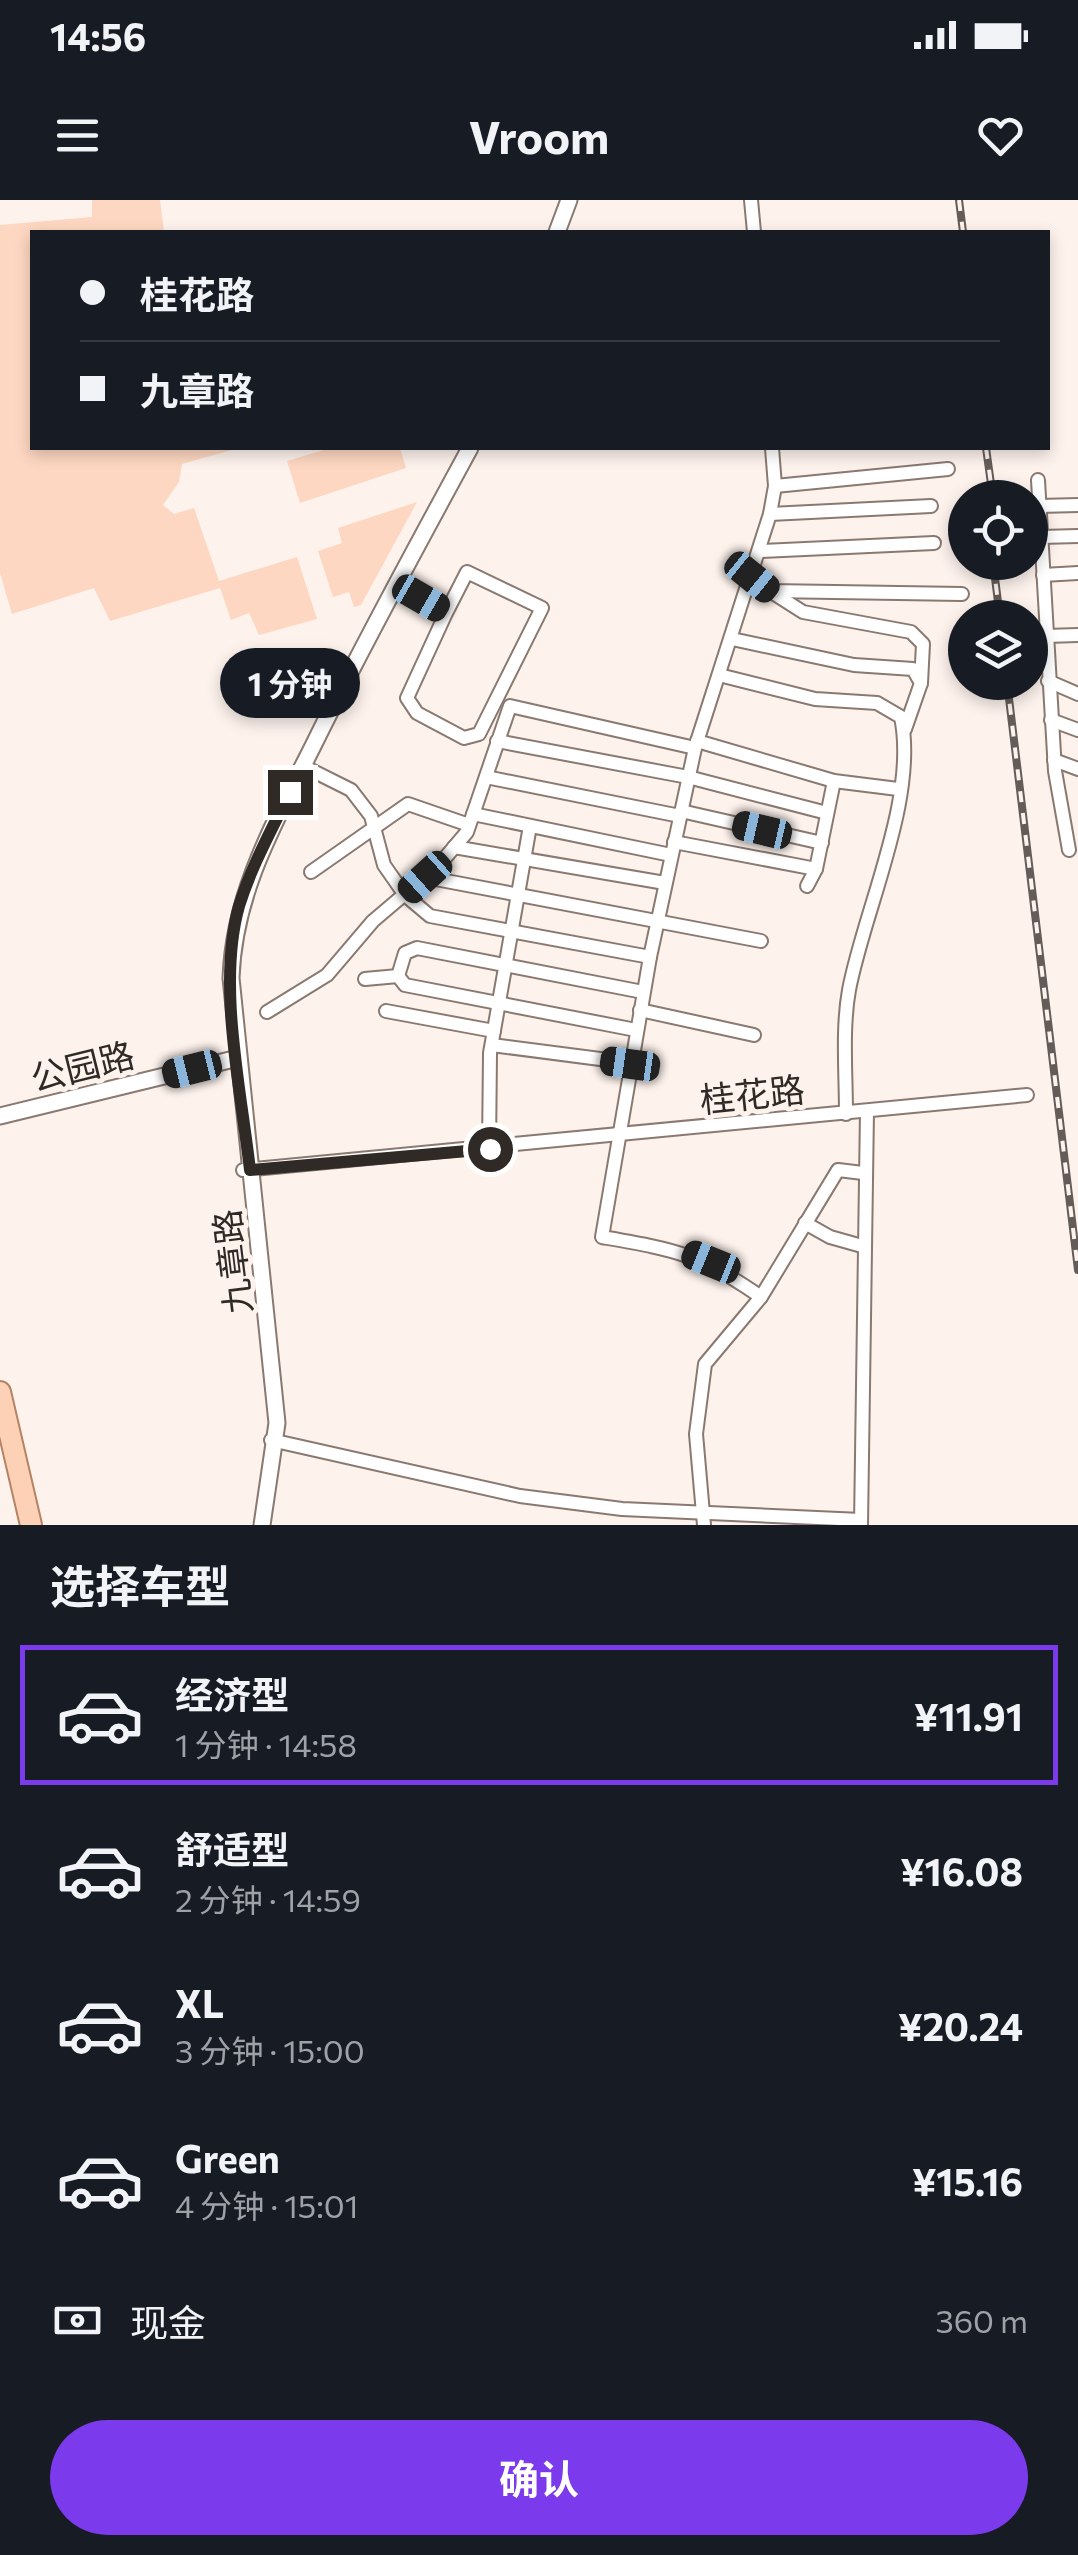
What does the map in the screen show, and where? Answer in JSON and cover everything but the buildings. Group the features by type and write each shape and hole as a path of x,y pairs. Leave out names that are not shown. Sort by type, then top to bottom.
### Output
{"main road":[{"path":"0,1392 31,1525"},
{"path":"0,1449 18,1525"}],"street":[{"path":"548,230 559,200"},
{"path":"558,230 569,200"},
{"path":"751,200 754,230"},
{"path":"234,1058 224,946 243,875 344,663 458,450"},
{"name":"九章路","path":"259,1525 274,1441 234,1058 231,978 239,908 303,766 469,450"},
{"path":"762,1297 711,1262 682,1251 602,1236 643,992 688,777 770,514 776,486 772,450"},
{"path":"776,486 948,469"},
{"path":"1048,506 1078,504"},
{"path":"770,514 931,506"},
{"path":"1048,537 1078,536"},
{"path":"760,551 934,543"},
{"path":"466,572 542,608 479,734 464,738 417,713 407,698 446,612 466,572"},
{"path":"1048,575 1078,573"},
{"path":"752,577 802,612 911,632 922,644 921,683 904,732 885,868 849,990 846,1114"},
{"path":"397,583 446,612"},
{"path":"770,591 962,594"},
{"path":"1048,636 1078,635"},
{"path":"732,639 854,665 912,669 921,683"},
{"path":"719,675 815,699 877,703 894,709 904,732"},
{"path":"1068,850 1054,760 1048,681 1078,694"},
{"path":"268,1012 327,975 373,922 454,847 471,820 505,712 516,705 696,744 834,781 898,789"},
{"path":"1051,720 1078,730"},
{"path":"497,741 688,777 828,813"},
{"path":"1054,760 1078,770"},
{"path":"303,766 351,790 374,825 378,853 405,895 430,916 650,957"},
{"path":"486,777 822,844"},
{"path":"807,886 816,870 834,781"},
{"path":"311,872 408,804 471,820 816,870"},
{"path":"490,1149 493,1038 530,826"},
{"path":"454,847 665,884"},
{"path":"425,877 761,941"},
{"path":"398,976 404,953 418,948 643,992"},
{"path":"365,979 398,976"},
{"path":"398,976 405,985 636,1030"},
{"path":"640,1010 754,1035"},
{"path":"386,1011 493,1038 630,1064"},
{"name":"公园路","path":"0,1116 234,1058"},
{"name":"桂花路","path":"246,1170 1028,1095"},
{"path":"274,1441 520,1496 704,1518 861,1522 863,1173 867,1111"},
{"path":"704,1518 696,1434 705,1364 762,1297 838,1170 863,1173"},
{"path":"805,1223 830,1237 862,1246"}],"shaded area":[{"path":"92,200 160,200 164,230 30,230 30,450 232,450 182,464 179,482 163,505 174,514 194,508 219,581 297,557 317,619 259,635 249,613 231,620 220,588 110,621 94,588 12,614 0,573 0,225 92,217"},
{"path":"323,450 401,450 406,468 300,503 287,461"},
{"path":"417,502 361,605 354,607 349,592 333,597 318,551 342,543 338,528"}],"railway":[{"path":"959,200 963,230"},
{"path":"986,450 990,480"},
{"path":"995,580 998,600"},
{"path":"1009,700 1078,1270"}],"route":[{"path":"290,792 250,876 232,943 231,978 250,1170 490,1149"}]}
